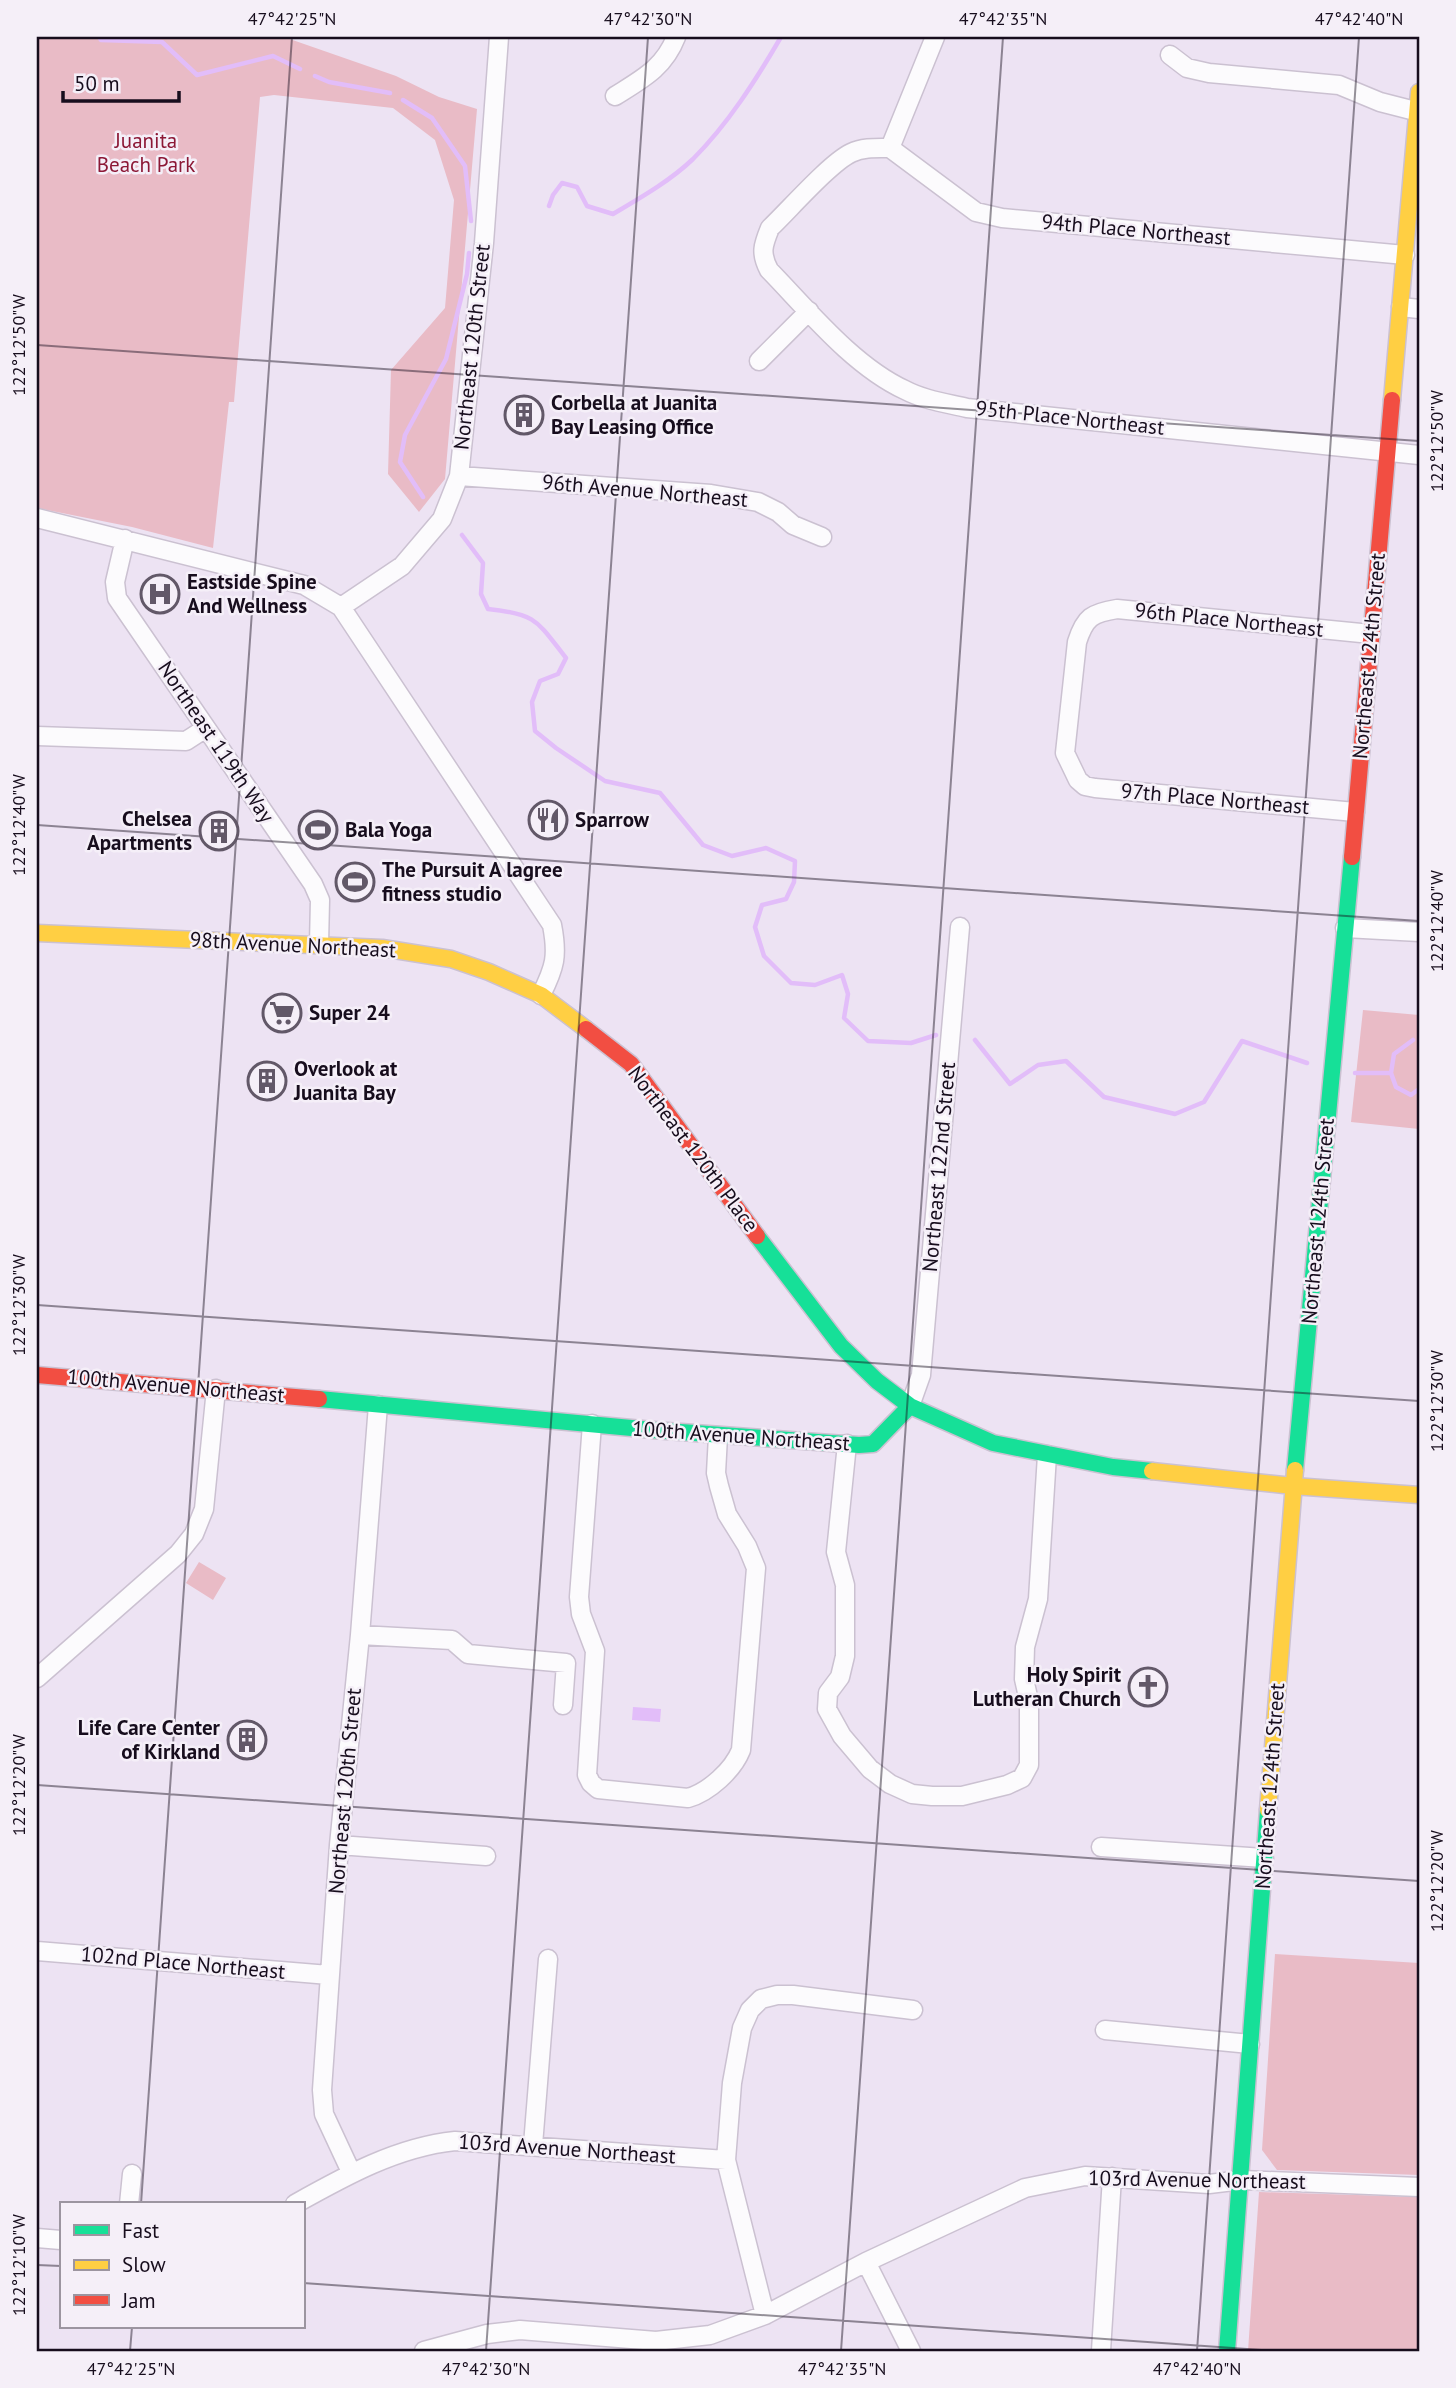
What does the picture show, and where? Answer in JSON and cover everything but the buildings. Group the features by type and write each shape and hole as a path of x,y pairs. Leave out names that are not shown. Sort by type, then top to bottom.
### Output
{"main road":[{"name":"Northeast 124th Street","path":"1227,2351 1293,1486 1419,92"},
{"name":"98th Avenue Northeast","path":"37,933 382,948 451,959 541,995"},
{"name":"Northeast 120th Place","path":"541,995 631,1064 778,1265 841,1346 877,1381 910,1406"},
{"name":"100th Avenue Northeast","path":"37,1375 718,1436 847,1444 873,1444 910,1406"},
{"path":"910,1406 993,1443 1113,1467 1293,1486 1419,1495"}],"street":[{"name":"Northeast 120th Street","path":"341,607 402,566 442,519 459,476 484,243 499,37"},
{"path":"615,96 654,70 670,52 676,37"},
{"path":"890,148 935,37"},
{"path":"1170,55 1187,68 1209,73 1339,85 1380,102 1418,112"},
{"name":"94th Place Northeast","path":"890,148 976,212 1002,218 1405,255"},
{"name":"95th Place Northeast","path":"890,148 852,152 838,162 770,228 762,257 769,270 809,311 874,371 904,390 929,400 967,408 1419,455"},
{"path":"1401,307 1419,309"},
{"path":"759,361 809,311"},
{"name":"96th Avenue Northeast","path":"459,476 711,494 758,502 778,512 793,525 822,537"},
{"path":"37,518 304,585 341,607 552,925 556,947 555,967 541,995"},
{"name":"Northeast 119th Way","path":"125,539 115,582 117,598 313,884 320,900 319,944"},
{"name":"96th Place Northeast","path":"1078,780 1065,753 1077,642 1089,617 1102,611 1117,609 1371,634"},
{"path":"37,736 186,741 206,728"},
{"name":"97th Place Northeast","path":"1078,780 1084,786 1095,789 1355,812"},
{"name":"Northeast 122nd Street","path":"910,1406 922,1374 960,927"},
{"path":"1345,928 1419,932"},
{"path":"37,1678 178,1554 194,1534 204,1509 216,1389"},
{"name":"Northeast 120th Street","path":"351,2172 324,2114 322,2090 339,1845 360,1635 378,1405"},
{"path":"592,1424 579,1597 581,1614 595,1651 587,1775 598,1789 688,1798 699,1795 736,1763 741,1750 756,1568 747,1546 727,1514 716,1473 718,1436"},
{"path":"847,1444 836,1552 845,1585 845,1656 840,1677 828,1693 827,1709 842,1736 870,1769 890,1784 912,1794 932,1796 962,1796 1007,1785 1022,1778 1029,1765 1029,1701 1024,1679 1025,1647 1038,1599 1047,1455"},
{"path":"360,1635 452,1640 468,1654 566,1663 562,1705"},
{"path":"339,1845 486,1856"},
{"path":"1101,1847 1264,1858"},
{"name":"102nd Place Northeast","path":"37,1951 329,1975"},
{"path":"533,2145 548,1959"},
{"path":"765,2315 726,2160 732,2083 742,2028 750,2010 761,2000 777,1995 793,1995 914,2010"},
{"path":"1105,2030 1250,2043"},
{"name":"103rd Avenue Northeast","path":"298,2202 351,2172 428,2144 455,2141 726,2160"},
{"path":"129,2202 132,2174"},
{"name":"103rd Avenue Northeast","path":"424,2351 486,2334 520,2330 656,2341 710,2335 765,2315 866,2262 1025,2188 1085,2176 1209,2183 1241,2180 1419,2186"},
{"path":"1101,2351 1112,2178"},
{"path":"37,2238 60,2240"},
{"path":"866,2262 911,2351"}],"green space":[{"name":"Juanita Beach Park","path":"37,37 284,37 396,76 439,97 477,109 445,479 419,512 388,474 391,370 445,308 454,200 435,140 393,108 274,95 260,97 234,402 229,402 213,548 132,527 37,508"},
{"path":"1363,1010 1419,1015 1419,1129 1351,1122"},
{"path":"199,1562 226,1578 213,1600 186,1583"},
{"path":"1275,1954 1419,1963 1419,2175 1277,2170 1262,2150"},
{"path":"1259,2192 1419,2197 1419,2351 1248,2351"}],"shaded area":[{"path":"633,1707 661,1709 660,1722 632,1720"}],"waterway":[{"path":"99,37 101,40 162,42 197,75 273,56 300,69"},
{"path":"549,206 562,183 577,187 587,206 613,214 665,182 693,159 718,131 781,37"},
{"path":"315,76 329,82 390,93"},
{"path":"403,100 432,118 465,166 471,221"},
{"path":"423,497 400,462 405,435 446,359 467,274 469,253"},
{"path":"462,535 483,563 481,594 488,609 527,617 548,635 566,658 558,674 540,681 532,702 535,731 605,781 660,793 703,845 732,856 766,848 795,861 794,882 786,899 762,905 755,927 764,956 791,983 815,985 842,975 848,994 844,1018 868,1041 911,1043 936,1035"},
{"path":"975,1040 1010,1084 1038,1065 1066,1061 1104,1097 1175,1114 1204,1102 1242,1041 1307,1063"},
{"path":"1391,1073 1394,1054 1413,1040"},
{"path":"1355,1073 1391,1073 1396,1087 1411,1095 1419,1089"}],"traffic: fast":[{"path":"1295,1470 1352,857"},
{"path":"757,1236 841,1346 877,1381 910,1406 993,1443 1113,1467 1152,1471"},
{"path":"319,1399 653,1430 859,1445 873,1444 910,1406"},
{"path":"1227,2351 1268,1810"}],"traffic: slow":[{"path":"1392,400 1419,92"},
{"path":"37,933 382,948 451,959 541,995 586,1029"},
{"path":"1268,1810 1295,1470"},
{"path":"1152,1471 1293,1486 1419,1495"}],"traffic: jam":[{"path":"1352,857 1392,400"},
{"path":"586,1029 631,1064 757,1236"},
{"path":"37,1375 319,1399"}],"place":[{"name":"Corbella at Juanita Bay Leasing Office","path":"524,415"},
{"name":"Eastside Spine And Wellness","path":"160,594"},
{"name":"Sparrow","path":"548,820"},
{"name":"Bala Yoga","path":"318,830"},
{"name":"Chelsea Apartments","path":"219,831"},
{"name":"The Pursuit A lagree fitness studio","path":"355,882"},
{"name":"Super 24","path":"282,1013"},
{"name":"Overlook at Juanita Bay","path":"267,1081"},
{"name":"Holy Spirit Lutheran Church","path":"1148,1687"},
{"name":"Life Care Center of Kirkland","path":"247,1740"}]}
